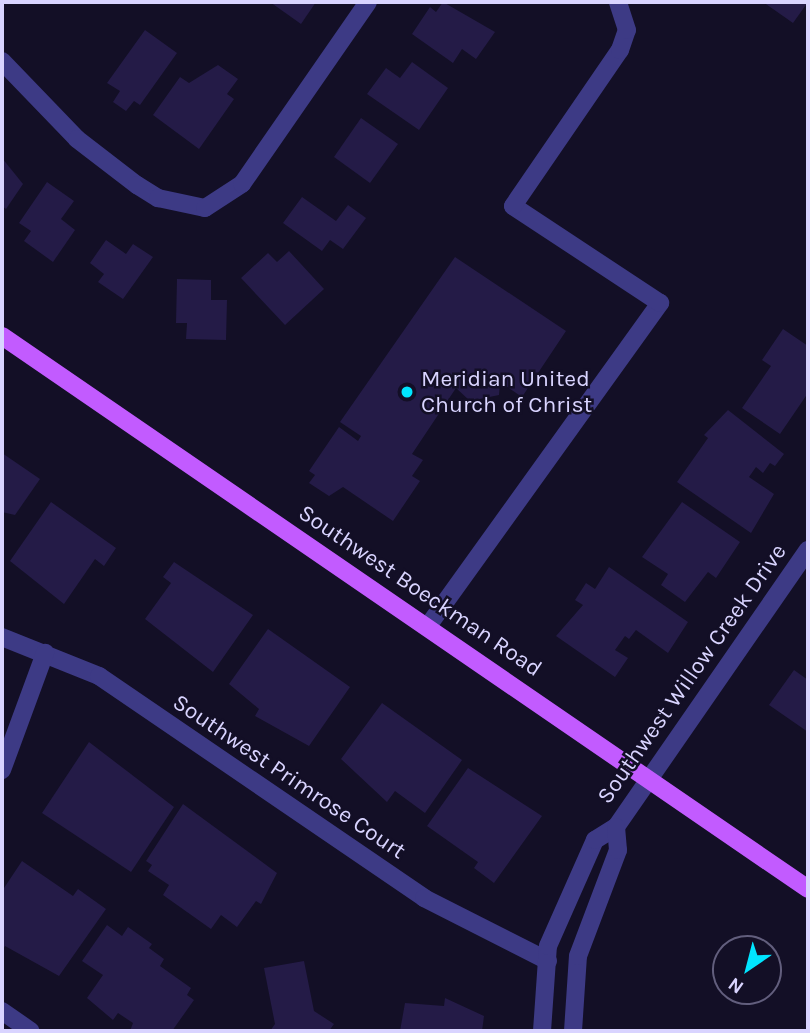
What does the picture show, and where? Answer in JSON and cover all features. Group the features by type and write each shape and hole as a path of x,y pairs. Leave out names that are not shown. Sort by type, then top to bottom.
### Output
{"main road":[{"name":"Southwest Boeckman Road","path":"2,337 650,777 808,889"}],"street":[{"path":"2,61 76,139 137,185 158,198 205,208 242,184 368,2"},
{"path":"428,626 660,303 513,206 620,50 627,30 618,2"},
{"name":"Southwest Willow Creek Drive","path":"542,1031 548,961 570,888 595,840 616,827 808,550"},
{"name":"Southwest Primrose Court","path":"2,637 99,676 424,898 548,961"},
{"path":"2,770 45,653"},
{"name":"Southwest Willow Creek Drive","path":"573,1031 578,956 618,850 616,827"},
{"path":"2,1011 31,1031"}],"building":[{"path":"270,2 316,2 301,24"},
{"path":"443,2 495,32 476,59 462,49 453,63 412,34 430,7 436,12"},
{"path":"763,2 808,2 793,23"},
{"path":"145,30 177,53 140,105 134,101 126,111 113,102 120,91 107,83"},
{"path":"412,62 448,88 419,130 367,94 386,68 400,78"},
{"path":"218,65 238,79 227,94 234,99 199,149 153,115 180,77 189,83"},
{"path":"361,118 398,144 370,183 334,157"},
{"path":"2,158 23,184 6,209 2,206"},
{"path":"47,182 74,201 61,219 75,230 53,262 24,241 31,231 19,223"},
{"path":"302,197 336,221 348,205 366,218 343,249 330,240 322,251 283,223"},
{"path":"106,240 126,254 133,244 153,257 123,299 98,282 104,274 90,263"},
{"path":"289,251 324,289 285,325 241,278 268,253 277,262"},
{"name":"Meridian United Church of Christ","path":"455,257 566,331 522,397 500,382 499,395 470,401 456,388 412,454 423,460 412,476 420,481 393,521 343,487 329,496 309,483 315,475 309,471 339,427 358,441 361,436 340,422"},
{"path":"177,279 211,280 211,300 227,300 226,340 186,339 187,323 176,323"},
{"path":"783,329 808,346 808,393 780,434 742,408 771,366 762,360"},
{"path":"728,410 784,454 775,466 770,463 763,473 756,467 749,477 774,494 751,533 677,482 708,438 704,435"},
{"path":"2,453 40,479 15,515 2,512"},
{"path":"51,502 116,548 104,566 95,559 64,604 10,561"},
{"path":"682,502 740,542 716,578 708,572 685,602 661,585 668,574 642,557"},
{"path":"174,562 253,615 213,672 145,619 171,583 163,577"},
{"path":"609,567 688,622 668,653 636,630 629,639 625,636 615,650 628,658 615,677 556,636 583,605 575,600 586,583 595,589"},
{"path":"268,629 350,687 309,746 255,716 259,709 229,684"},
{"path":"794,670 808,680 808,732 769,705"},
{"path":"382,703 462,760 425,813 395,791 387,802 341,759"},
{"path":"89,742 174,807 131,872 42,813"},
{"path":"468,768 542,816 494,883 474,868 478,862 427,826"},
{"path":"183,804 277,873 261,904 256,901 237,927 221,915 211,929 163,895 169,885 148,871 152,865 146,861"},
{"path":"22,861 73,896 78,889 106,909 59,976 5,946 2,951 2,891"},
{"path":"107,925 122,936 128,927 152,944 149,948 164,959 160,966 191,988 187,995 194,1000 172,1031 130,1031 133,1023 118,1013 113,1020 87,998 103,975 82,961"},
{"path":"304,961 314,1011 334,1024 329,1031 270,1031 275,1024 264,968"},
{"path":"445,998 484,1016 482,1031 400,1031 405,1003 444,1006"}],"place":[{"name":"Meridian United Church of Christ","path":"407,392"}]}
